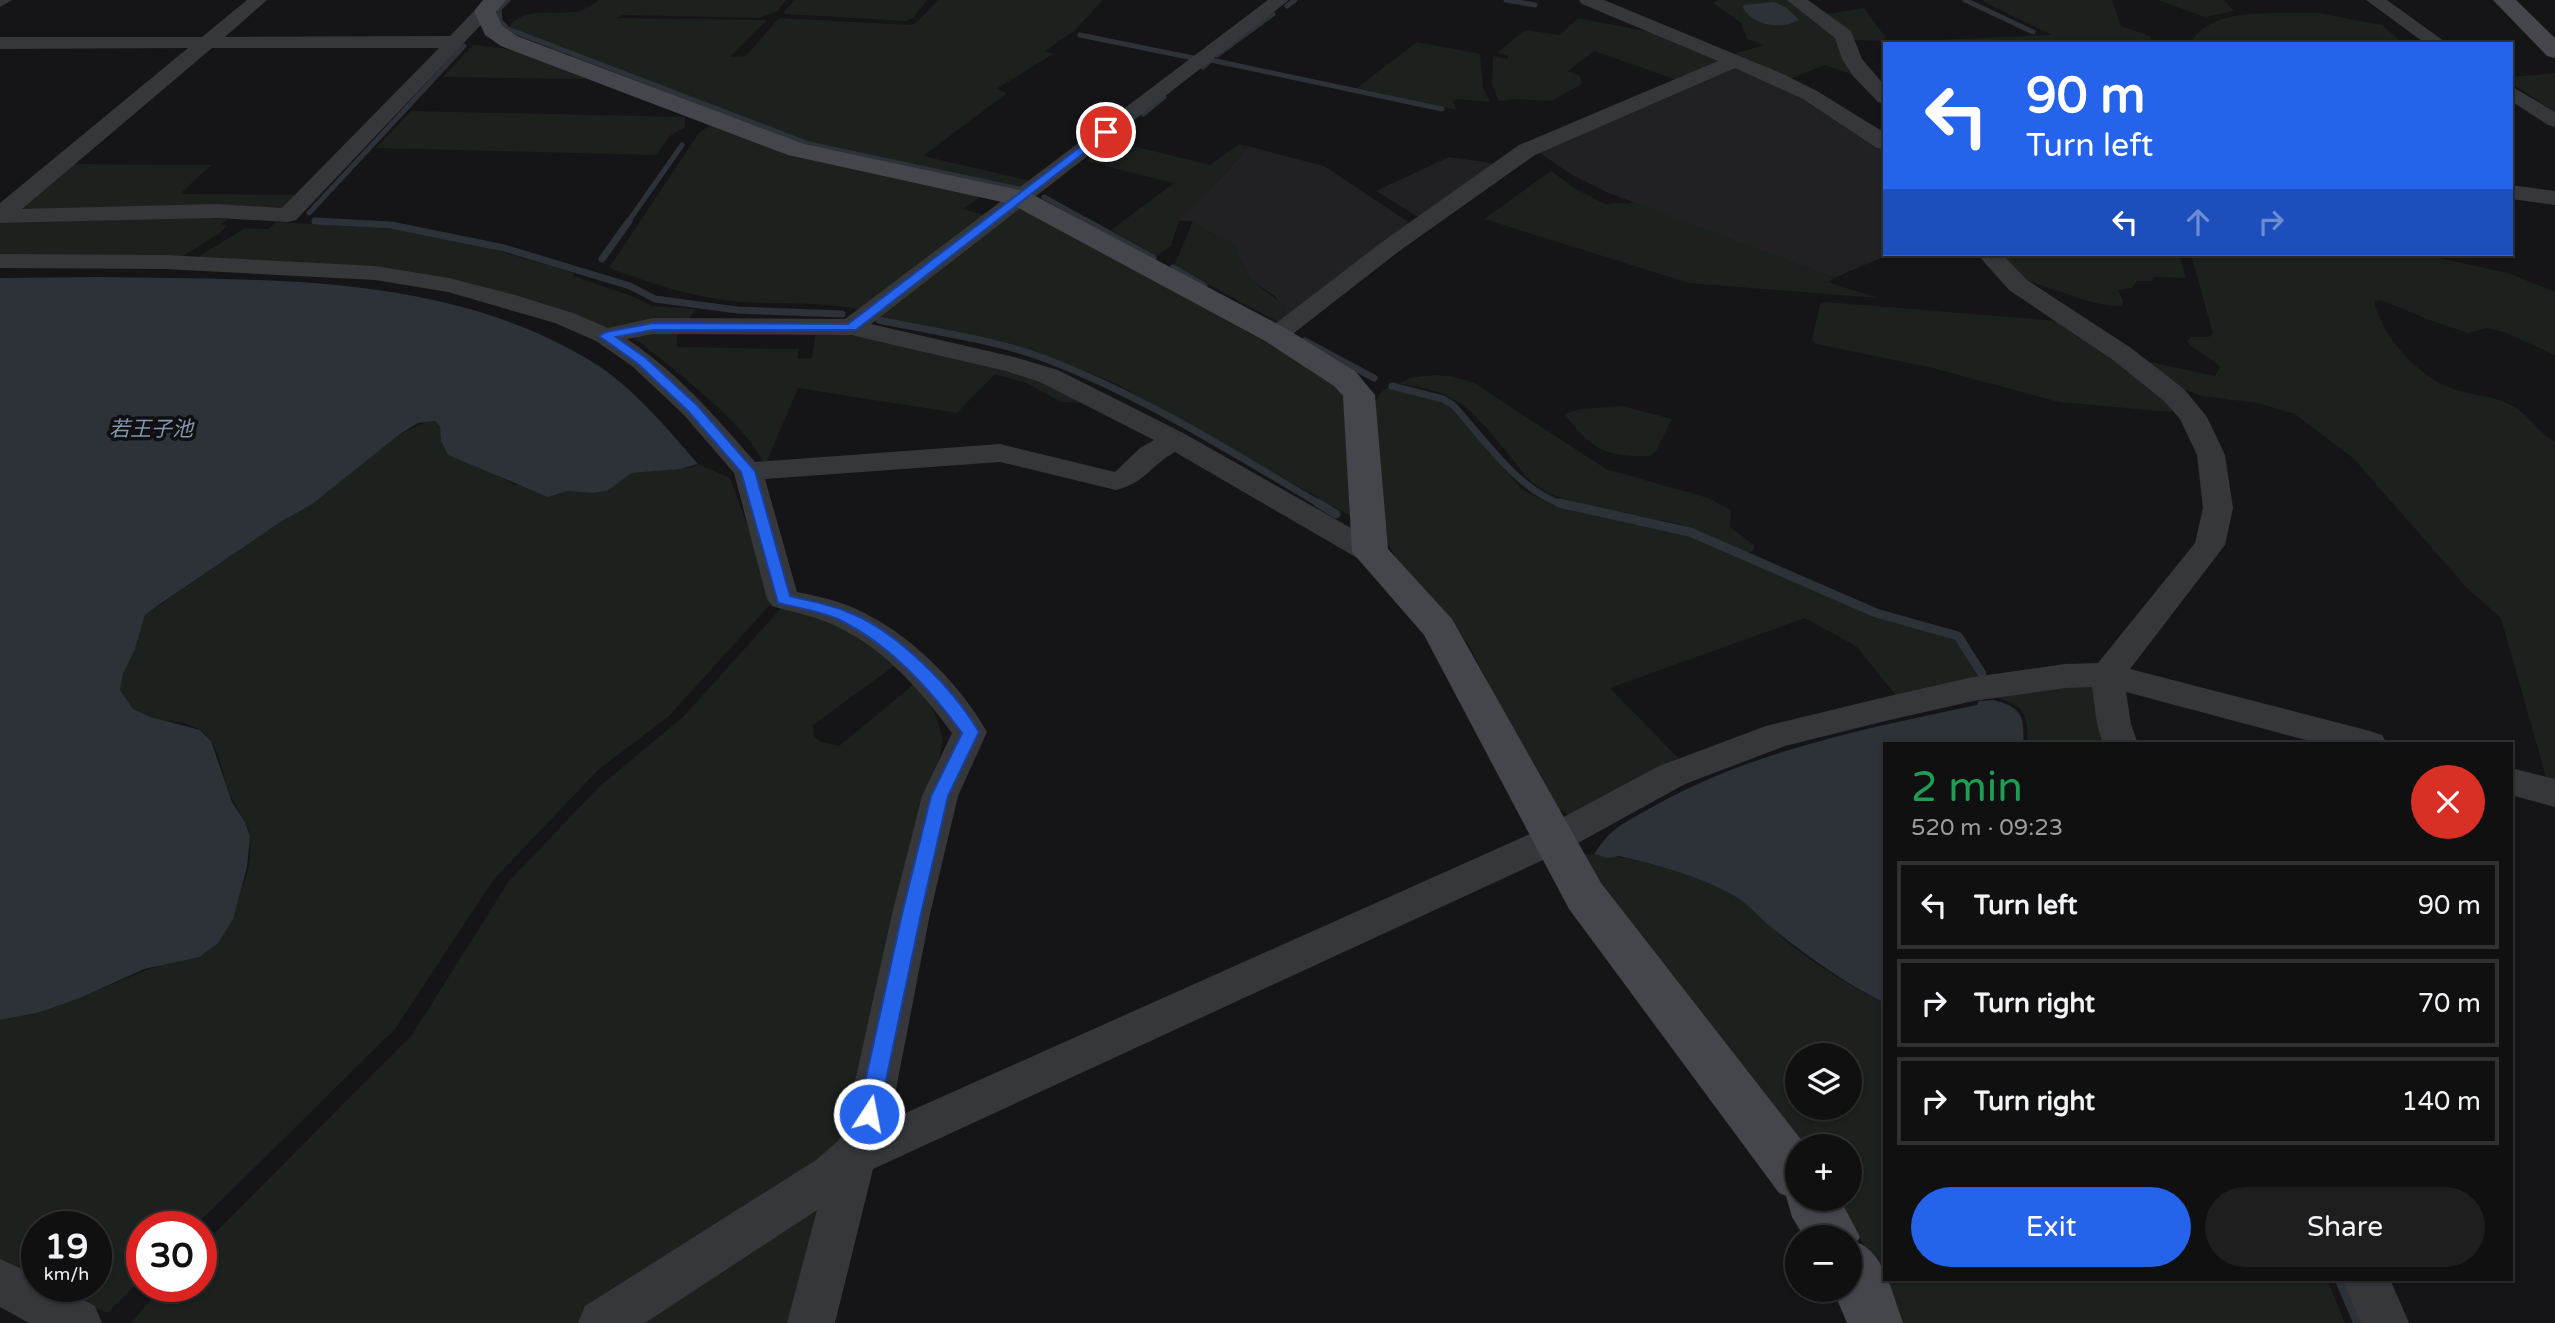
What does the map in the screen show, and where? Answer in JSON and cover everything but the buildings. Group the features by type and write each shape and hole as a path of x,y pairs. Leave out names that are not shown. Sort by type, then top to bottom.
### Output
{"street":[{"path":"202,43 245,0"},
{"path":"0,215 202,43 258,0"},
{"path":"851,327 1280,0"},
{"path":"1588,0 1737,60 1810,95 1883,143"},
{"path":"1796,0 1844,35 1856,65 1883,97"},
{"path":"2375,0 2436,42"},
{"path":"2504,0 2555,51"},
{"path":"0,215 216,211 288,215 490,6"},
{"path":"490,6 493,30 509,41 797,150 1019,198 1276,335 1345,379 1359,395 1370,552"},
{"path":"0,43 455,42"},
{"path":"1276,335 1390,247 1527,150 1737,60"},
{"path":"2513,93 2555,121"},
{"path":"1810,95 1883,99"},
{"path":"2513,192 2555,198"},
{"path":"1991,256 2018,285 2122,354 2174,395 2193,417 2211,455 2218,508 2210,545 2107,675 2114,724 2120,742"},
{"path":"0,261 165,262 375,273 449,285 506,300 564,318 606,336 641,360 693,408 748,471 783,599 843,615 878,635 946,698 970,732 940,796 911,914 865,1135 854,1156 810,1323"},
{"path":"606,336 653,327 851,327 1014,365 1049,376 1175,440 1370,552 1439,628 1585,896 1785,1160"},
{"path":"748,471 1000,453 1116,481 1125,479 1150,454 1175,440"},
{"path":"602,1323 832,1175 854,1156 891,1142 1554,839 1672,775 1778,735 1973,689 2065,676 2107,675 2362,742"},
{"path":"2513,782 2555,793"},
{"path":"2367,1281 2385,1323"},
{"path":"0,1282 78,1323"},
{"path":"1862,1287 1875,1323"}],"shaded area":[{"path":"599,0 786,0 777,12 757,18 623,15 617,18 767,20 730,57 746,56 779,18 911,25 938,0 1103,0 1074,31 1045,51 1053,54 996,89 1007,93 923,156 1031,181 1022,188 810,143 510,29 510,24 525,15 577,11"},
{"path":"794,0 927,0 914,17 906,21 785,14"},
{"path":"1719,0 1792,0 1840,34 1860,77 1824,65 1787,80 1730,55 1765,45 1747,39 1741,23 1713,3"},
{"path":"1980,0 2112,0 2121,26 2150,36 2153,42 1933,40 2052,35"},
{"path":"2158,0 2224,0 2234,11 2205,17"},
{"path":"1864,8 1886,38 1884,41 1849,40 1821,15"},
{"path":"2318,13 2382,25 2402,42 2193,42 2200,31 2209,25 2239,15"},
{"path":"1578,18 1660,34 1726,60 1683,82 1594,51 1568,71 1580,76 1582,84 1551,101 1499,101 1492,85 1493,56 1507,59 1509,55 1497,53 1525,30 1560,35"},
{"path":"1417,42 1480,54 1483,88 1490,102 1456,99 1453,103 1457,110 1357,88"},
{"path":"473,45 509,49 589,79 443,77"},
{"path":"1730,66 1781,85 1883,149 1883,256 1885,256 1834,278 1611,194 1574,176 1535,150"},
{"path":"2555,73 2555,112 2513,84 2513,77"},
{"path":"411,111 685,117 685,127 670,136 656,155 376,148"},
{"path":"710,125 983,195 963,209 987,216 862,310 827,305 723,300 665,287 609,268 699,133"},
{"path":"1113,141 1210,165 1239,144 1247,146 1232,166 1179,221 1171,246 1156,256 1111,230 1174,183 1086,161"},
{"path":"1247,146 1324,166 1413,225 1285,317 1276,297 1251,280 1232,243 1208,232 1193,221 1178,221 1232,166"},
{"path":"1449,157 1498,164 1422,219 1376,191"},
{"path":"69,164 211,165 180,194 303,195 281,212 12,211"},
{"path":"1551,171 1576,189 1607,205 1634,202 1834,278 1828,282 1878,298 1689,283 1484,219"},
{"path":"1020,207 1282,351 1334,383 1344,396 1354,518 1117,384 1045,355 876,315"},
{"path":"211,218 228,220 221,224 226,226 220,233 178,259 0,258 0,223"},
{"path":"1193,221 1208,232 1233,243 1251,280 1285,306 1285,317 1278,322 1174,266"},
{"path":"276,222 412,230 574,273 573,276 652,306 696,309 686,322 609,329 452,280 195,259 245,228 268,229"},
{"path":"2001,256 2180,256 2186,278 2154,277 2151,281 2137,281 2132,288 2118,290 2123,301 2122,306 2106,305 2036,284 2020,276"},
{"path":"2192,256 2430,256 2508,273 2555,292 2555,355 2504,332 2487,328 2468,333 2381,300 2374,301 2393,341 2426,374 2451,388 2507,403 2555,442 2555,786 2548,784 2501,618 2467,588 2354,459 2295,414 2258,403 2202,396 2186,390 2145,361 2215,376 2220,367 2187,341 2191,337 2208,337 2213,334"},
{"path":"1825,302 2058,321 2106,353 2176,410 2171,412 2059,402 1929,367 1816,344 1812,340 1820,304"},
{"path":"677,329 677,347 798,349 798,359 812,358 816,331 835,332 981,362 1050,382 1091,403 1061,402 1026,383 995,374 957,413 798,388 765,466 757,450 725,414 684,377 629,334"},
{"path":"1435,375 1474,383 1606,469 1708,498 1731,510 1730,527 1754,545 1754,550 1745,554 1690,527 1585,506 1549,493 1527,478 1463,405 1436,391 1398,384 1409,378"},
{"path":"1388,387 1447,404 1522,489 1549,503 1597,516 1690,534 1875,615 1955,638 1980,681 1899,699 1856,646 1805,618 1610,688 1678,758 1568,814 1549,805 1469,645 1400,566 1385,538 1374,405 1379,394"},
{"path":"1622,406 1672,419 1656,451 1650,456 1621,455 1601,449 1583,436 1564,414 1581,409"},
{"path":"428,421 435,421 441,426 441,441 448,455 494,473 514,485 593,493 606,491 632,473 694,467 698,464 730,478 775,599 668,717 599,769 495,878 395,1029 210,1211 126,1211 126,1295 107,1313 84,1302 112,1302 112,1211 21,1211 21,1272 0,1262 0,1020 60,1005 152,968 199,957 218,930 236,901 248,871 249,831 230,795 216,750 208,737 194,726 139,714 120,690 123,674 135,649 145,615 282,521 311,505 400,434"},
{"path":"784,605 848,628 894,666 813,725 814,737 839,746 914,684 925,697 939,724 943,741 855,1136 586,1323 131,1323 149,1302 217,1302 217,1231 412,1035 509,881 599,787 683,717"},
{"path":"2096,684 2106,742 2027,742 2027,726 2023,713 2013,704 1997,698 1995,693"},
{"path":"1578,854 1646,862 1716,886 1755,909 1773,929 1811,960 1883,1002 1883,1281 2328,1281 2345,1323 1896,1323 1862,1242 1862,1225 1851,1225 1842,1211 1862,1211 1862,1134 1789,1134 1596,884"},
{"path":"831,1186 802,1323 620,1323"}],"water":[{"path":"1774,2 1787,8 1799,20 1784,25 1768,24 1754,19 1743,8 1744,5"},
{"name":"若王子池","path":"0,278 288,281 414,296 475,311 535,332 606,371 648,408 698,464 680,469 632,473 607,491 567,491 548,497 448,455 441,441 440,426 435,421 418,423 400,434 311,505 282,521 145,615 135,649 123,674 120,690 133,709 150,717 200,730 211,741 232,802 245,822 250,837 247,867 233,919 218,943 199,957 144,969 80,998 40,1012 0,1020"},
{"path":"1993,700 2015,709 2022,719 2023,742 1883,742 1883,1002 1815,961 1731,894 1704,881 1662,867 1619,856 1608,858 1594,854 1608,835 1627,821 1732,769 1813,743 1977,705 1979,701"}],"waterway":[{"path":"508,0 499,9 500,21 508,29 809,144 1019,189"},
{"path":"1287,6 1295,0"},
{"path":"1506,0 1535,5"},
{"path":"1965,0 2033,32"},
{"path":"1217,55 1273,14"},
{"path":"1080,35 1193,58"},
{"path":"309,213 464,46"},
{"path":"1203,67 1211,60 1442,109"},
{"path":"1143,114 1164,97"},
{"path":"628,222 682,145"},
{"path":"1044,197 1089,222"},
{"path":"341,222 315,221 391,225 504,248 630,286 655,299 737,310 842,314"},
{"path":"602,259 629,221"},
{"path":"1086,221 1153,258"},
{"path":"1173,268 1204,286"},
{"path":"879,320 1005,346 1082,374 1152,407 1321,505"},
{"path":"1305,341 1374,378"},
{"path":"1392,386 1443,399 1453,405 1518,477 1549,499 1561,503"},
{"path":"1318,503 1336,514"},
{"path":"1561,503 1690,532 1876,613 1958,636 1982,674"},
{"path":"1561,503 1565,505"},
{"path":"2341,1281 2359,1323"}],"route":[{"path":"869,1114 911,914 940,796 970,732 946,698 878,635 843,615 783,599 748,471 693,408 641,360 606,336 653,327 851,327 1106,132"}]}
